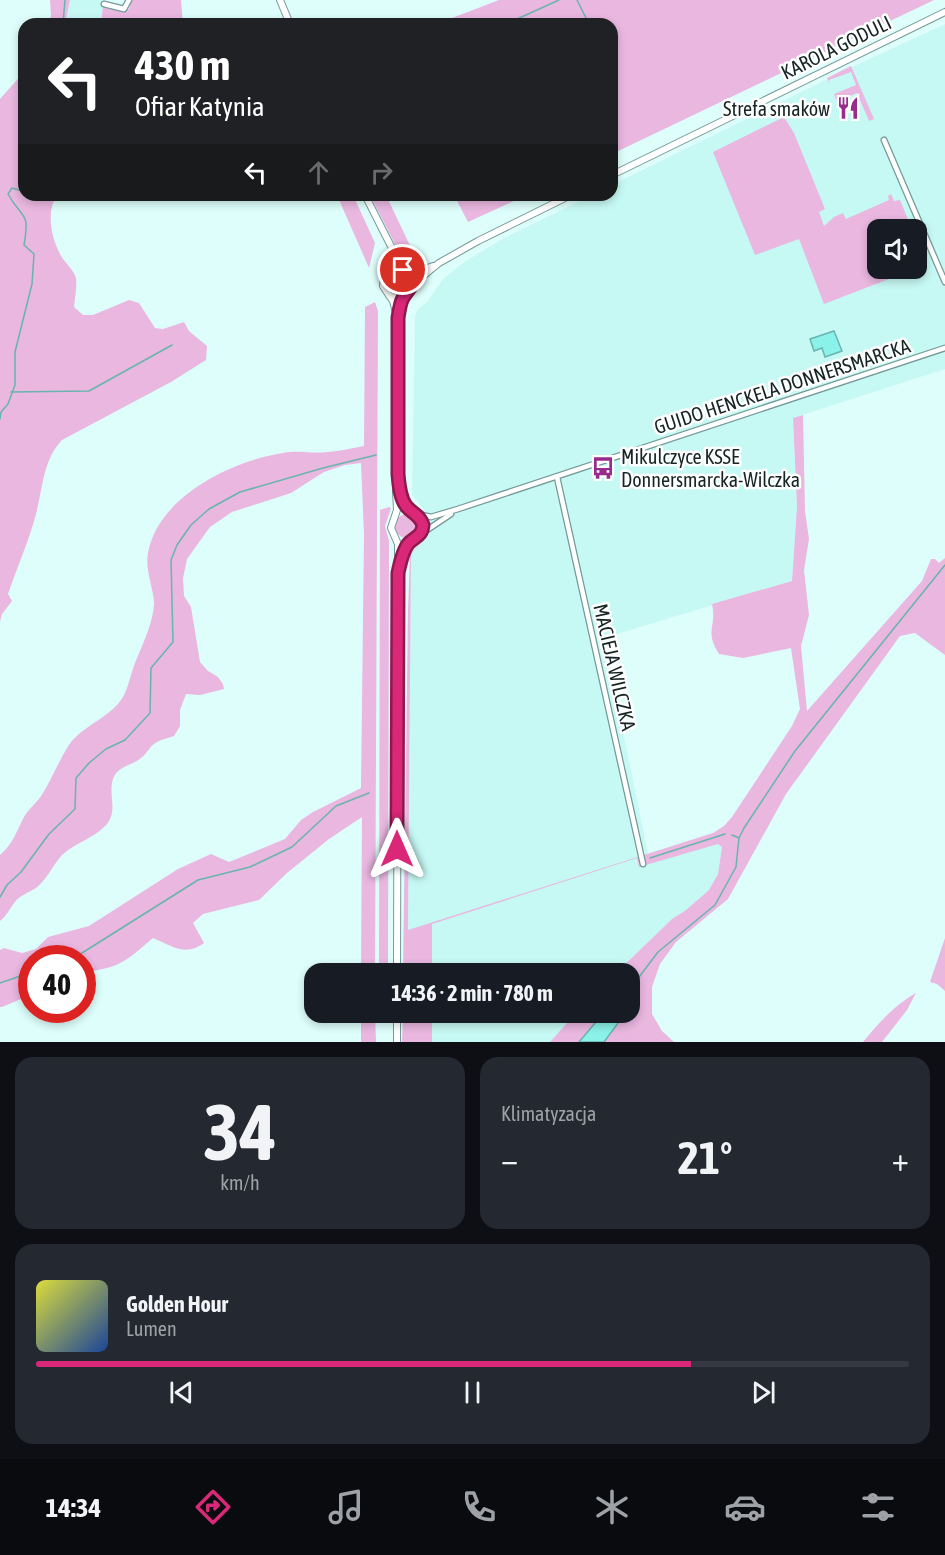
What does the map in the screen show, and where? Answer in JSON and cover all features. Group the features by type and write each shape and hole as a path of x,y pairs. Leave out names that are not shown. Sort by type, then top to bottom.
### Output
{"street":[{"path":"104,4 124,9 129,0"},
{"path":"280,0 288,18"},
{"name":"KAROLA GODULI","path":"618,172 945,12"},
{"path":"884,140 945,282"},
{"path":"368,201 391,248 412,279 411,287"},
{"path":"388,272 396,268 414,273 440,263 478,241 559,201"},
{"path":"391,248 392,266 384,278 383,286 398,318"},
{"path":"397,963 398,544 392,528 397,510 398,318 403,296 440,263"},
{"path":"389,295 397,298 403,296"},
{"name":"GUIDO HENCKELA DONNERSMARCKA","path":"415,513 431,517 458,509 945,348"},
{"path":"398,474 403,500 423,525 420,535 411,541 405,550 398,573"},
{"name":"MACIEJA WILCZKA","path":"557,477 643,864"},
{"name":"GUIDO HENCKELA DONNERSMARCKA","path":"420,535 458,509"},
{"path":"394,517 403,511 415,513"},
{"path":"395,536 401,541 411,541"},
{"path":"397,1023 397,1042"}],"shaded area":[{"path":"50,0 70,0 66,18 50,18"},
{"path":"70,0 105,0 102,18 66,18"},
{"path":"131,0 181,0 182,18 102,18 103,6 126,11 129,9"},
{"path":"499,0 934,0 618,151 618,18 452,18"},
{"path":"945,24 945,369 793,418 797,507 792,581 604,638 648,854 713,833 722,847 718,874 709,890 672,919 626,963 432,963 432,924 408,931 411,554 426,539 423,508 412,495 415,316 418,309 428,301 443,279 464,262 506,237 580,201 618,201 618,182"},
{"path":"851,66 874,119 869,121 857,93 837,102 834,94 856,85 851,72 829,80 830,85 827,78"},
{"path":"18,79 18,201 54,201 51,217 52,232 62,257 76,278 74,307 83,315 93,315 129,300 139,303 155,328 163,329 184,322 189,331 207,346 206,360 171,382 62,440 56,448 44,474 33,524 8,594 12,601 2,614 0,622 0,99"},
{"path":"784,117 794,133 825,209 819,212 824,226 843,213 846,219 889,200 888,196 891,194 894,201 900,200 908,219 867,219 867,279 889,279 824,304 799,239 755,255 713,152"},
{"path":"340,201 356,201 375,243 369,268"},
{"path":"373,201 389,201 414,254 399,252"},
{"path":"457,201 514,201 468,222"},
{"path":"375,302 378,311 375,963 361,963 362,817 329,839 287,873 259,900 203,914 193,923 204,943 197,947 178,949 153,938 121,963 96,970 96,945 40,945 48,937 89,926 178,869 211,854 229,862 285,839 301,820 361,788 364,534 361,463 345,465 324,472 291,493 232,512 210,527 187,559 183,578 184,596 191,607 200,662 218,677 224,689 200,695 186,694 180,710 180,726 174,736 154,744 141,758 115,775 112,785 112,813 107,824 62,855 40,884 16,900 0,921 0,855 11,842 26,814 41,796 73,740 113,709 120,702 126,690 152,617 154,602 148,572 148,553 155,533 166,515 181,499 200,485 241,464 283,453 337,451 364,446 365,307"},
{"path":"803,415 805,511 809,539 804,570 809,615 801,646 807,711 922,581 931,559 939,563 945,558 945,655 915,633 900,636 786,794 728,899 676,942 660,964 652,987 652,1014 662,1031 674,1042 550,1042 567,1023 640,1023 640,963 626,963 672,919 709,890 718,874 722,847 718,844 639,867 637,858 432,924 432,963 403,963 410,554 426,539 411,554 408,930 713,833 732,817 792,726 800,709 791,648 743,658 719,654 712,639 712,604 792,581 797,507 793,418"},
{"path":"391,508 385,526 389,541 388,963 379,963 380,510"},
{"path":"407,514 415,518 419,526 415,534 407,538 399,534 395,526 399,518"},
{"path":"945,938 945,991 937,984 930,982"},
{"path":"4,948 18,952 18,1000 0,1007 0,950"},
{"path":"916,993 907,1010 882,1042 863,1042 881,1021"},
{"path":"361,1023 375,1023 376,1042 361,1042"},
{"path":"403,1023 432,1023 432,1042 402,1042"},
{"path":"432,1023 567,1023 550,1042 432,1042"}],"water":[{"path":"834,331 842,351 825,357 822,348 814,351 810,339"},
{"path":"595,1023 618,1023 604,1042 579,1042"}],"waterway":[{"path":"64,18 65,0"},
{"path":"519,18 559,0"},
{"path":"577,0 586,18"},
{"path":"0,419 1,412 8,404 15,385 15,352 32,284 34,254 24,245 26,221 8,194 12,188 18,190"},
{"path":"11,392 89,391 172,345"},
{"path":"0,897 7,885 21,872 49,834 75,809 76,778 106,749 125,740 150,713 151,668 173,642 171,560 177,545 191,525 209,509 240,492 376,455"},
{"path":"640,976 658,952 715,905 736,867 739,838 744,828 795,751 945,565"},
{"path":"95,945 198,880 250,867 292,847 336,806 369,793"},
{"path":"650,858 725,834"},
{"path":"732,835 739,838"},
{"path":"0,983 18,977"}],"place":[{"name":"Strefa smaków","path":"848,108"},
{"name":"Mikulczyce KSSE Donnersmarcka-Wilczka","path":"603,468"}],"route":[{"path":"397,849 398,573 408,544 420,535 423,525 417,514 405,505 398,474 398,318 403,296 410,291 412,283 408,273 403,270"}]}
